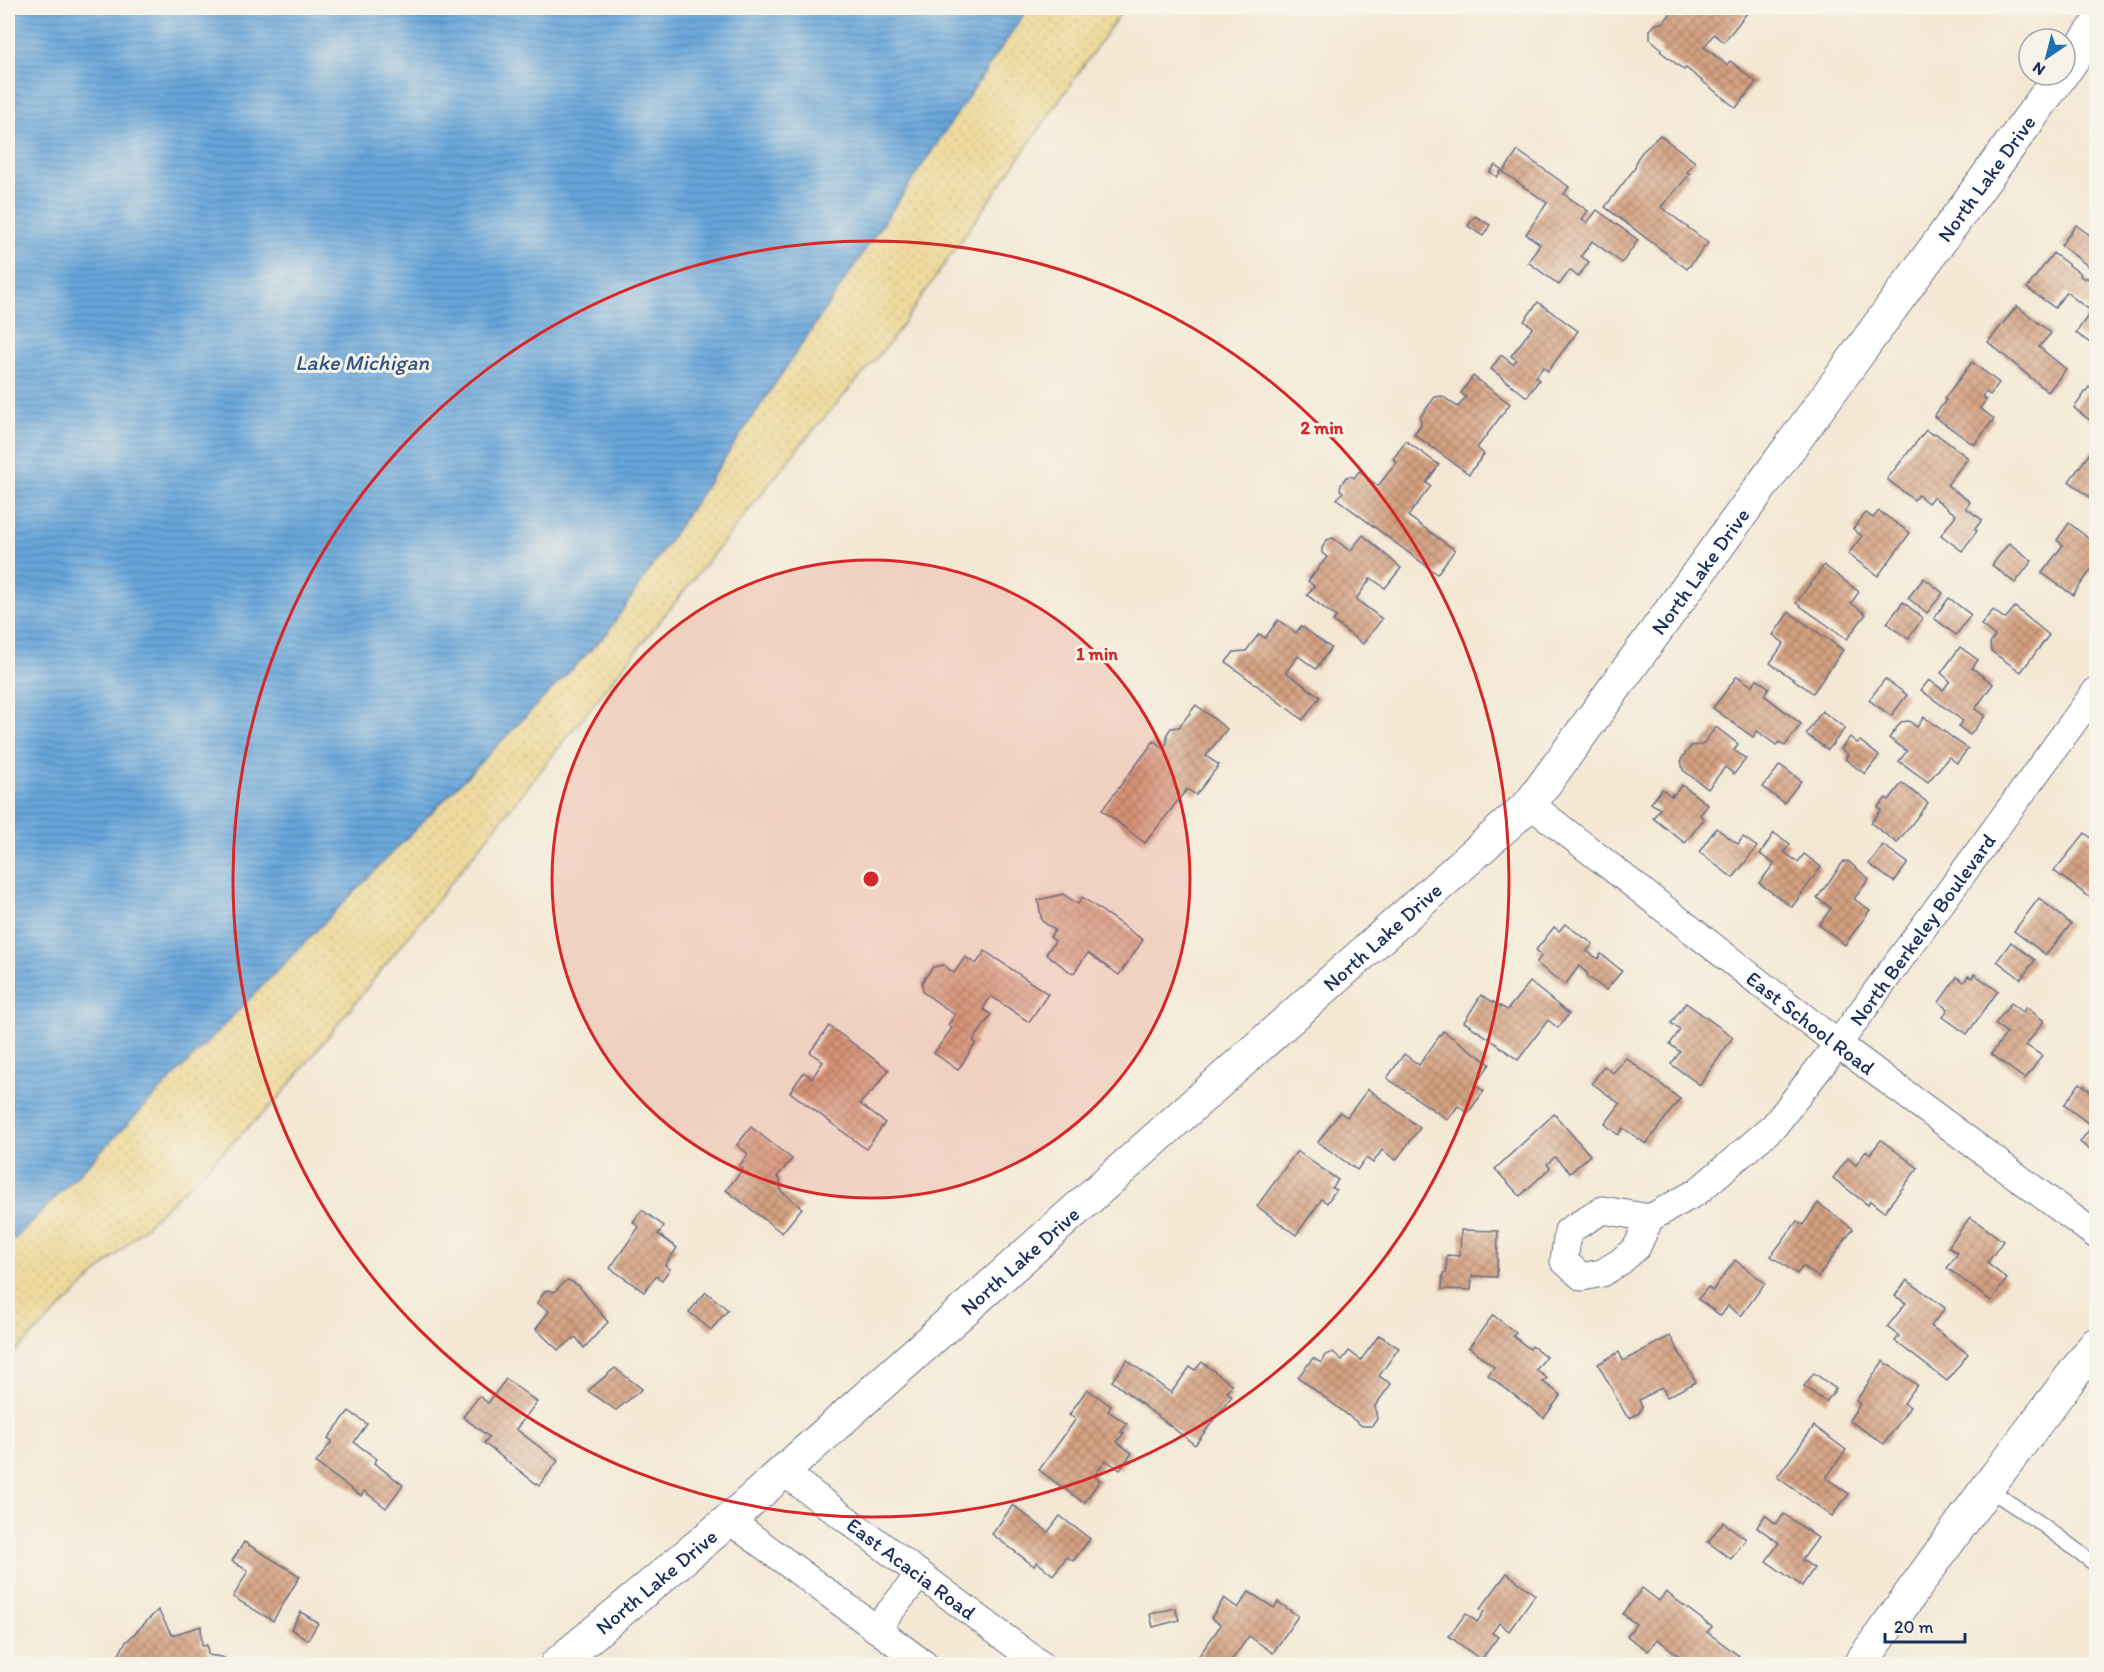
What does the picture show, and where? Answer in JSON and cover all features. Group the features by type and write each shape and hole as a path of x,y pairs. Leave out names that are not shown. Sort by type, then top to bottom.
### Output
{"main road":[{"path":"2077,54 2097,27"},
{"name":"North Lake Drive","path":"557,1665 729,1520 1530,804 2052,87"},
{"path":"1860,1665 1988,1488 2097,1344"}],"street":[{"name":"North Berkeley Boulevard","path":"1650,1218 1697,1192 1774,1126 1838,1044 2097,691"},
{"name":"East School Road","path":"1530,804 1838,1044 2097,1235"},
{"name":"East Acacia Road","path":"782,1471 1040,1665"},
{"path":"729,1520 924,1665"},
{"path":"876,1629 920,1574"}],"lane":[{"path":"1988,1488 2097,1564"}],"sand":[{"path":"1028,8 1124,8 888,345 803,442 279,1098 8,1359 8,1246 607,633"}],"water":[{"name":"Lake Michigan","path":"8,8 1028,8 607,633 8,1246"}],"building":[{"path":"1675,8 1680,8 1689,15 1695,8 1751,8 1724,42 1714,34 1704,47 1727,65 1730,61 1756,82 1736,108 1686,68 1684,70 1660,51 1662,49 1650,39 1650,30 1656,24 1663,23"},
{"path":"1660,135 1695,162 1687,172 1690,174 1661,207 1708,243 1687,269 1605,207 1635,168 1642,152"},
{"path":"1518,151 1569,187 1564,194 1588,211 1582,219 1587,223 1597,210 1638,240 1622,263 1592,241 1581,256 1589,262 1578,277 1570,270 1559,285 1528,262 1540,244 1526,234 1547,203 1503,172"},
{"path":"1495,165 1502,170 1497,177 1490,172"},
{"path":"1475,216 1490,225 1483,236 1468,226"},
{"path":"2076,225 2091,236 2096,228 2096,272 2061,245"},
{"path":"2053,253 2081,274 2080,276 2085,279 2086,277 2096,285 2096,297 2088,309 2066,292 2055,308 2027,288"},
{"path":"1538,302 1578,331 1548,371 1543,367 1536,377 1539,380 1527,397 1491,369 1501,355 1513,364 1517,360 1511,356 1533,327 1524,321"},
{"path":"2017,306 2051,333 2039,347 2066,369 2048,392 1988,342"},
{"path":"2089,314 2096,320 2096,347 2076,333"},
{"path":"1972,362 1999,383 1990,395 1986,392 1982,396 1986,400 1980,408 1994,419 1974,445 1934,416"},
{"path":"1473,376 1510,404 1477,448 1484,454 1469,474 1414,434 1421,424 1420,417 1435,397 1442,396 1458,407 1466,397 1461,393"},
{"path":"2089,387 2096,392 2095,424 2074,408"},
{"path":"1926,430 1933,435 1935,433 1968,458 1947,485 1970,502 1966,508 1982,520 1962,551 1941,535 1956,515 1933,497 1928,503 1918,495 1914,500 1887,479"},
{"path":"1406,441 1439,465 1426,483 1431,486 1408,516 1455,550 1437,574 1337,499 1343,492 1340,490 1341,485 1346,477 1354,478 1359,471 1378,486 1397,462 1393,459"},
{"path":"2093,449 2096,452 2096,502 2069,481"},
{"path":"1879,511 1910,533 1878,576 1848,554 1862,536 1853,529 1866,513 1873,518"},
{"path":"2069,523 2096,544 2096,563 2073,595 2042,573 2063,545 2057,540"},
{"path":"1363,535 1401,568 1385,588 1371,578 1356,599 1382,619 1363,644 1333,621 1336,617 1307,595 1314,586 1308,581 1327,557 1322,553 1322,548 1327,540 1333,538 1350,551"},
{"path":"2009,543 2032,561 2015,583 1992,565"},
{"path":"1824,565 1859,592 1851,603 1866,614 1847,639 1796,603"},
{"path":"1924,578 1943,593 1927,613 1908,598"},
{"path":"1949,598 1971,615 1956,635 1934,618"},
{"path":"1903,602 1923,618 1908,639 1887,623"},
{"path":"2015,607 2049,635 2021,672 1991,651 1990,643 1995,636 1981,625 1993,610 2005,619"},
{"path":"1789,612 1843,650 1813,693 1770,663 1784,643 1773,635"},
{"path":"1278,620 1296,633 1301,626 1331,648 1316,669 1298,656 1286,672 1320,697 1303,720 1226,662 1234,652 1246,651 1259,634 1265,638"},
{"path":"1960,647 1978,660 1972,668 1993,684 1975,709 1985,716 1970,735 1958,726 1963,721 1921,690 1929,680 1943,690 1950,681 1941,673"},
{"path":"1737,676 1752,686 1757,679 1769,688 1764,695 1801,724 1785,746 1779,742 1776,745 1757,731 1753,737 1713,708"},
{"path":"1885,679 1907,695 1891,716 1869,700"},
{"path":"1196,705 1227,729 1206,756 1219,765 1196,795 1187,789 1145,843 1102,810 1154,741 1163,748 1167,743 1167,734 1171,728 1179,727"},
{"path":"1822,711 1845,728 1828,750 1806,734"},
{"path":"1924,717 1968,749 1957,763 1949,757 1928,782 1899,761 1907,751 1889,738 1901,722 1909,721 1917,727"},
{"path":"1716,727 1738,744 1734,750 1746,759 1734,774 1725,767 1708,789 1683,770 1681,760 1691,746 1702,745"},
{"path":"1850,737 1857,743 1860,741 1879,756 1865,774 1845,759 1848,755 1841,749"},
{"path":"1780,765 1801,781 1784,803 1763,787"},
{"path":"1902,783 1928,803 1897,843 1871,823 1881,810 1878,807 1886,798 1889,800"},
{"path":"1682,785 1708,805 1700,815 1704,819 1685,843 1653,818 1660,809 1651,803 1662,789 1673,796"},
{"path":"1716,828 1738,844 1743,837 1757,847 1733,878 1699,852"},
{"path":"1774,833 1790,844 1784,852 1798,862 1804,854 1821,867 1792,907 1759,883 1774,864 1760,854"},
{"path":"2085,833 2096,842 2095,901 2054,871"},
{"path":"1883,845 1908,863 1894,882 1869,864"},
{"path":"1844,861 1848,861 1869,879 1854,899 1870,910 1845,945 1819,925 1831,908 1817,898"},
{"path":"1063,894 1078,904 1082,897 1143,940 1119,975 1088,953 1073,974 1046,954 1055,941 1050,937 1055,930 1042,921 1038,900"},
{"path":"2039,898 2071,924 2046,955 2014,931"},
{"path":"1565,924 1593,944 1587,951 1598,959 1601,954 1622,971 1606,990 1587,976 1588,974 1579,966 1565,985 1536,963 1542,955 1536,950 1554,927 1559,931"},
{"path":"2011,942 2035,960 2021,979 1997,961"},
{"path":"985,951 1048,994 1029,1022 991,996 983,1009 991,1015 973,1041 976,1043 958,1070 934,1053 952,1028 948,1025 955,1015 923,992 922,982 933,967 943,965 954,973 965,957 976,964"},
{"path":"1974,974 1998,991 1967,1034 1943,1017 1948,1009 1939,1002 1957,977 1964,982 1968,976 1972,978"},
{"path":"1530,982 1569,1014 1558,1028 1548,1020 1518,1060 1464,1022 1481,995 1507,1010"},
{"path":"1686,1003 1733,1037 1700,1085 1671,1064 1680,1052 1670,1044 1680,1030 1671,1023"},
{"path":"2011,1003 2023,1012 2026,1007 2044,1021 2026,1045 2042,1056 2025,1079 1991,1054 2007,1033 1995,1024"},
{"path":"829,1026 889,1070 860,1104 885,1123 866,1149 790,1092 804,1072 812,1078 823,1062 810,1052"},
{"path":"1443,1031 1490,1064 1475,1085 1484,1091 1468,1113 1458,1106 1448,1120 1387,1078 1404,1054 1419,1065"},
{"path":"1626,1058 1680,1099 1646,1144 1623,1128 1618,1135 1605,1124 1620,1104 1592,1083 1604,1066 1613,1073"},
{"path":"2080,1083 2096,1096 2096,1155 2080,1142 2092,1126 2064,1105"},
{"path":"1368,1089 1420,1128 1396,1160 1382,1150 1373,1163 1366,1158 1357,1170 1318,1142 1340,1112 1347,1117"},
{"path":"1554,1114 1590,1155 1570,1173 1555,1157 1547,1164 1550,1168 1520,1196 1495,1169"},
{"path":"751,1127 792,1159 777,1177 780,1179 781,1191 802,1208 782,1233 726,1190 743,1169 739,1166 748,1154 737,1145"},
{"path":"1881,1140 1918,1168 1884,1212 1870,1201 1868,1205 1833,1178 1848,1158 1856,1165 1866,1151 1870,1154"},
{"path":"1297,1151 1338,1180 1332,1188 1336,1190 1327,1203 1322,1199 1296,1235 1257,1206"},
{"path":"1818,1203 1853,1229 1818,1277 1803,1266 1797,1274 1771,1256 1797,1221 1803,1225"},
{"path":"642,1210 664,1226 658,1234 677,1248 665,1265 670,1269 662,1280 656,1276 644,1292 610,1268 639,1227 633,1222"},
{"path":"1970,1217 2003,1241 1987,1263 2007,1279 1991,1301 1947,1268 1958,1253 1948,1247"},
{"path":"1461,1230 1498,1231 1497,1277 1472,1276 1471,1290 1442,1289 1447,1255 1460,1256"},
{"path":"1735,1260 1765,1283 1741,1316 1728,1306 1721,1316 1698,1299 1708,1287 1712,1291"},
{"path":"568,1280 578,1285 608,1322 584,1348 576,1337 558,1350 536,1329 549,1311 537,1303 545,1291 555,1292"},
{"path":"1907,1280 1945,1308 1931,1326 1968,1354 1947,1381 1895,1341 1899,1336 1887,1327 1906,1303 1895,1296"},
{"path":"706,1292 728,1310 711,1330 689,1312"},
{"path":"1493,1315 1516,1333 1513,1336 1530,1349 1532,1346 1546,1357 1536,1370 1547,1378 1543,1382 1561,1395 1544,1418 1488,1375 1494,1367 1469,1347"},
{"path":"1379,1335 1399,1348 1379,1376 1391,1384 1375,1406 1377,1419 1372,1426 1362,1426 1298,1377 1313,1358 1321,1363 1325,1355 1333,1352 1342,1360 1349,1351 1361,1360"},
{"path":"1670,1336 1696,1382 1667,1397 1662,1387 1639,1400 1642,1407 1639,1413 1630,1418 1626,1415 1598,1364 1619,1352 1623,1361"},
{"path":"1127,1360 1171,1393 1190,1367 1195,1370 1202,1362 1232,1385 1227,1392 1232,1396 1195,1445 1112,1381"},
{"path":"1883,1361 1917,1385 1904,1403 1910,1407 1884,1444 1849,1420 1860,1404 1856,1401"},
{"path":"615,1368 642,1389 616,1410 588,1391"},
{"path":"1814,1373 1836,1389 1826,1402 1804,1386"},
{"path":"506,1379 537,1402 516,1429 558,1461 539,1486 484,1443 489,1437 463,1417 479,1396 488,1403"},
{"path":"1087,1389 1111,1406 1108,1411 1127,1424 1117,1442 1132,1453 1120,1470 1106,1460 1094,1476 1100,1480 1084,1503 1039,1470 1076,1419 1069,1415"},
{"path":"349,1411 367,1424 354,1442 377,1459 374,1463 403,1485 386,1508 364,1491 361,1496 316,1463 332,1441 328,1438"},
{"path":"1814,1426 1846,1450 1826,1478 1849,1494 1832,1516 1777,1477"},
{"path":"1013,1505 1048,1532 1060,1516 1090,1539 1073,1561 1067,1557 1053,1575 1037,1562 1034,1566 992,1534"},
{"path":"1784,1514 1818,1538 1802,1560 1814,1568 1802,1586 1766,1561 1779,1543 1757,1527 1765,1515 1776,1524"},
{"path":"1723,1522 1746,1539 1731,1559 1708,1542"},
{"path":"244,1542 300,1576 273,1621 233,1597 248,1571 232,1561"},
{"path":"1507,1573 1535,1595 1509,1631 1499,1623 1492,1633 1498,1637 1481,1660 1449,1636 1466,1613 1477,1622 1484,1612 1480,1609"},
{"path":"1642,1588 1659,1601 1666,1592 1712,1627 1707,1632 1739,1656 1733,1664 1690,1664 1657,1639 1648,1651 1627,1636 1636,1624 1623,1614"},
{"path":"1249,1592 1274,1608 1278,1602 1298,1616 1273,1653 1249,1636 1229,1664 1193,1664 1221,1625 1211,1618 1224,1598 1238,1608"},
{"path":"1175,1608 1179,1620 1153,1627 1150,1614"},
{"path":"158,1610 172,1635 201,1626 202,1646 207,1645 208,1655 222,1657 234,1664 114,1664 125,1643"},
{"path":"301,1612 318,1623 308,1640 291,1629"}]}
